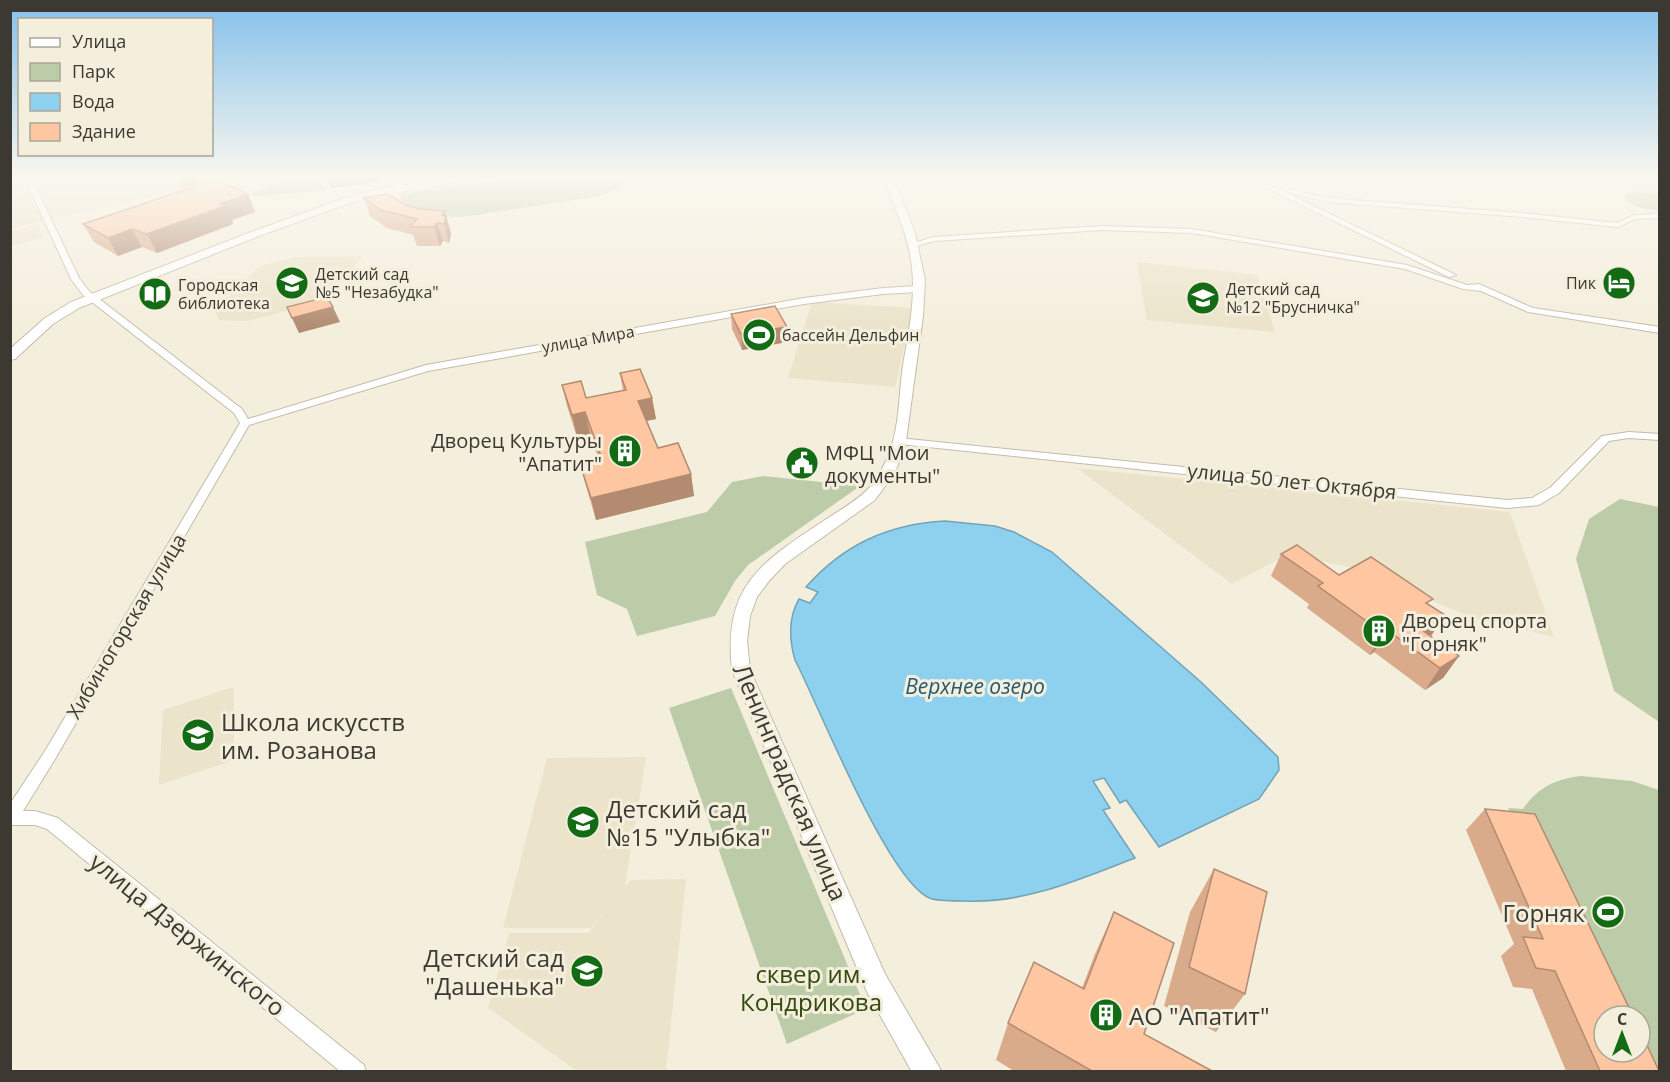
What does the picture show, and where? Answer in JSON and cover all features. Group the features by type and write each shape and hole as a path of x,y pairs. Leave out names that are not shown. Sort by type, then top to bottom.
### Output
{"street":[{"path":"51,227 75,279 90,297 238,411 243,428"},
{"path":"10,357 49,321 90,297 275,227"},
{"name":"Ленинградская улица","path":"907,227 917,264 918,289 899,441 887,474 870,495 775,563 760,578 749,592 742,612 738,654 741,670 876,983 915,1054 929,1071"},
{"path":"1353,227 1481,289 1531,310 1659,330"},
{"path":"913,245 933,239 1092,228 1192,231 1407,267 1466,287 1481,289"},
{"name":"улица Мира","path":"243,428 265,418 426,368 800,302 883,291 918,289"},
{"name":"Хибиногорская улица","path":"11,818 243,428"},
{"name":"улица 50 лет Октября","path":"899,441 1507,504 1535,502 1555,490 1606,438 1629,435 1659,437"},
{"name":"улица Дзержинского","path":"11,818 35,818 52,823 357,1071"}],"shaded area":[{"path":"39,227 43,238 11,246 11,231"},
{"name":"Детский сад №5 \"Незабудка\"","path":"362,256 329,300 247,321 219,320 215,310 260,266 296,257"},
{"name":"Детский сад №12 \"Брусничка\"","path":"1137,262 1257,275 1275,332 1147,320"},
{"path":"812,302 913,308 895,387 788,378"},
{"path":"1077,468 1510,512 1554,637 1471,617 1354,568 1288,554 1232,584"},
{"name":"Школа искусств им. Розанова","path":"234,687 234,760 159,785 163,710"},
{"path":"646,757 625,886 631,880 686,879 666,1071 577,1071 488,1008 509,933 588,933 610,906 591,928 503,928 547,758"}],"green space":[{"path":"763,476 860,486 748,565 735,581 715,616 637,636 627,609 597,595 585,542 707,512 732,482"},
{"path":"1620,499 1659,507 1659,722 1614,691 1576,559 1589,519"},
{"name":"сквер им. Кондрикова","path":"731,688 866,1009 787,1044 669,708"},
{"name":"Горняк","path":"1581,776 1632,781 1659,790 1659,1071 1652,1064 1652,1004 1598,1004 1508,808 1523,809 1541,790 1564,779"}],"water":[{"name":"Верхнее озеро","path":"945,521 995,526 1014,532 1052,552 1201,682 1278,757 1279,770 1259,799 1159,847 1126,800 1120,803 1104,778 1093,781 1110,808 1103,810 1135,858 1052,888 987,901 932,899 915,887 896,863 856,792 795,660 791,629 795,606 799,599 810,603 818,592 806,587 836,559 852,548 886,532"}],"building":[{"path":"89,227 165,227 147,234 132,229 108,238"},
{"path":"327,297 333,307 292,318 287,307"},
{"path":"775,306 787,327 741,334 731,314"},
{"name":"Дворец Культуры \"Апатит\"","path":"640,369 652,398 638,401 658,448 678,443 691,474 591,498 580,464 602,459 585,412 572,415 562,385 581,381 586,398 626,390 620,373"},
{"path":"1297,545 1339,575 1371,557 1433,599 1426,603 1445,615 1422,630 1459,656 1440,668 1387,630 1383,633 1318,586 1323,583 1281,554"},
{"path":"1485,809 1535,814 1627,1004 1592,1004 1592,1053 1555,971 1536,968 1523,937 1543,939"},
{"path":"1214,869 1267,892 1245,994 1189,967"},
{"path":"1114,912 1174,943 1144,1034 1212,1071 1092,1071 1008,1023 1034,962 1084,989"},
{"path":"1652,1056 1659,1071 1600,1071 1597,1064 1652,1064"}],"place":[{"name":"Детский сад №5 \"Незабудка\"","path":"292,283"},
{"name":"Пик","path":"1619,283"},
{"name":"Городская библиотека","path":"155,294"},
{"name":"Детский сад №12 \"Брусничка\"","path":"1203,298"},
{"name":"бассейн Дельфин","path":"759,335"},
{"name":"Дворец Культуры \"Апатит\"","path":"625,451"},
{"name":"МФЦ \"Мои документы\"","path":"802,463"},
{"name":"Дворец спорта \"Горняк\"","path":"1379,631"},
{"name":"Школа искусств им. Розанова","path":"198,735"},
{"name":"Детский сад №15 \"Улыбка\"","path":"583,822"},
{"name":"Горняк","path":"1608,912"},
{"name":"Детский сад \"Дашенька\"","path":"587,971"},
{"name":"АО \"Апатит\"","path":"1106,1015"}]}
